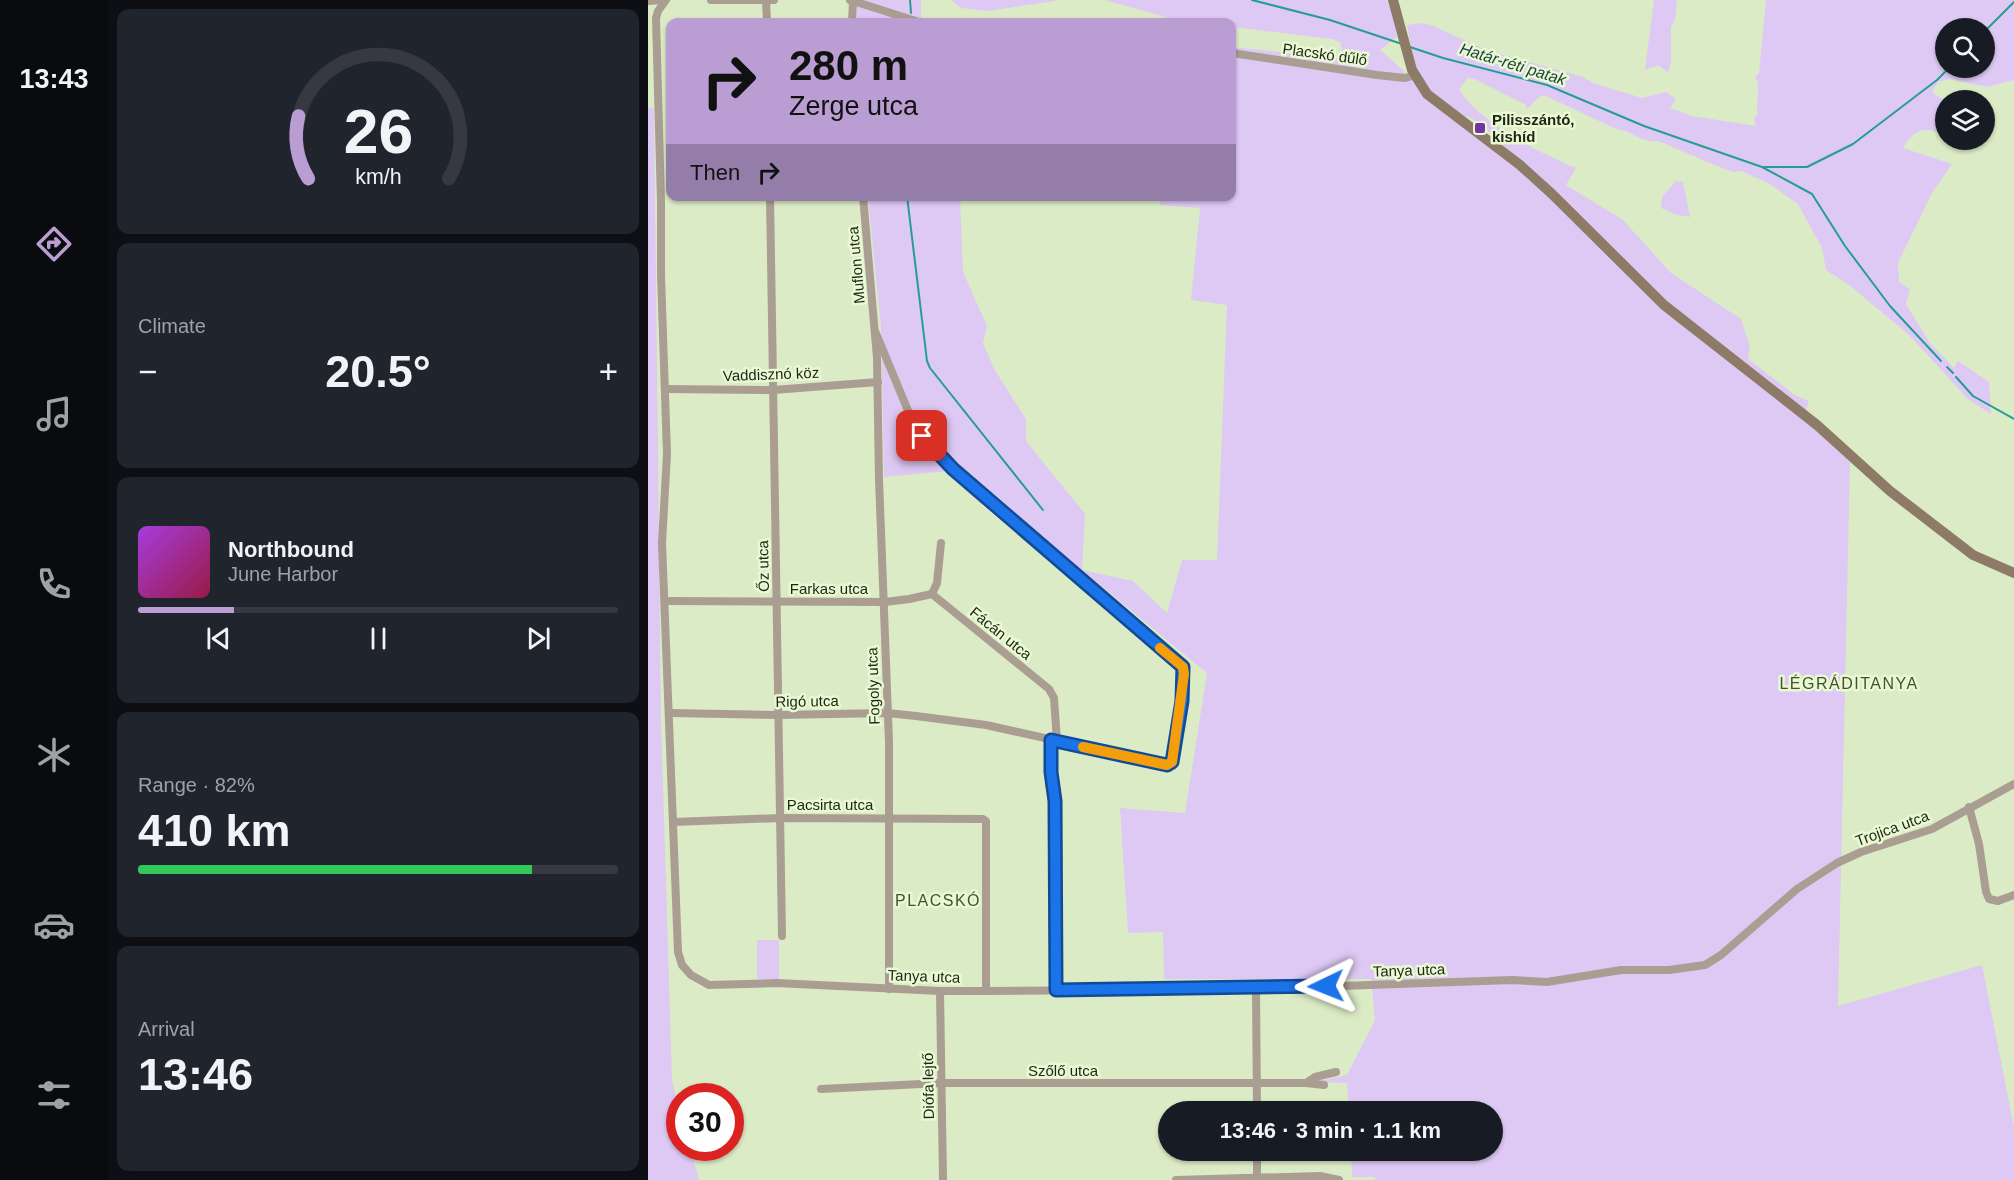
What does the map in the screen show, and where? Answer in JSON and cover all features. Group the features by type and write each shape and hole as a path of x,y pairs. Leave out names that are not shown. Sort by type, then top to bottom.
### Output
{"street":[{"path":"648,1 665,0"},
{"path":"665,0 656,18 666,454 662,543 674,822"},
{"path":"711,0 774,0"},
{"path":"766,0 767,18"},
{"path":"852,18 851,0 907,18"},
{"path":"1393,0 1415,75 1427,94 1528,172 1647,290 1678,317 1796,408 1890,492 1972,555 2014,573"},
{"name":"Placskó dűlő","path":"1236,54 1377,75 1404,78 1415,75"},
{"name":"Őz utca","path":"770,201 782,936"},
{"name":"Muflon utca","path":"863,201 878,382"},
{"name":"Muflon utca","path":"875,331 914,425 931,447 953,469 1183,667 1182,701 1172,762"},
{"name":"Vaddisznó köz","path":"665,389 773,390 878,382"},
{"name":"Fogoly utca","path":"878,382 879,479 885,602 889,989"},
{"path":"885,602 909,600 933,594 937,583 941,543"},
{"name":"Fácán utca","path":"933,594 1049,689 1054,698 1051,772 1055,801 1056,990"},
{"name":"Farkas utca","path":"665,601 885,602"},
{"name":"Rigó utca","path":"670,713 778,715 887,713 986,725 1167,765 1172,762"},
{"name":"Trojica utca","path":"1783,902 1797,889 1837,863 1862,852 1932,829 2014,784"},
{"path":"1969,807 1979,844 1989,899 1998,901 2014,895"},
{"name":"Pacsirta utca","path":"674,822 780,818 983,819 986,821 986,991"},
{"name":"Tanya utca","path":"674,822 678,952 682,965 691,975 709,985 777,983 986,991 1256,989 1512,980 1547,982 1621,970 1669,970 1705,965 1721,955 1783,902"},
{"path":"1256,989 1257,1101"},
{"name":"Diófa lejtő","path":"940,991 943,1180"},
{"name":"Szőlő utca","path":"1306,1083 1315,1077 1336,1072"},
{"name":"Szőlő utca","path":"821,1089 941,1083 1306,1083 1324,1085"},
{"path":"1257,1161 1257,1179"},
{"path":"1176,1180 1320,1176 1339,1180"}],"shaded area":[{"path":"858,0 921,0 921,18 856,18"},
{"path":"951,0 1061,0 988,11 961,8"},
{"path":"1105,0 1386,0 1393,12 1397,37 1380,50 1420,85 1407,25 1420,23 1431,25 1486,50 1583,77 1593,83 1642,98 1666,92 1676,99 1670,108 1692,116 1756,126 1754,119 1757,114 1758,83 1755,77 1759,73 1766,0 2014,0 2014,80 1987,87 1950,79 1938,82 1932,92 1935,94 1935,132 1926,130 1916,133 1903,148 1952,164 1932,193 1898,263 1899,282 1910,289 1906,304 1930,343 1954,368 1958,361 1989,382 1991,414 1968,399 1909,335 1849,285 1826,270 1822,248 1798,204 1770,184 1741,171 1733,172 1717,166 1658,141 1647,141 1616,129 1544,95 1527,109 1526,105 1477,80 1468,78 1459,89 1468,102 1495,125 1528,145 1576,168 1566,185 1623,220 1671,273 1741,319 1750,347 1748,359 1795,395 1809,401 1803,419 1850,460 1838,1006 1982,965 2014,1127 2014,1180 1375,1180 1375,1177 1352,1177 1351,1161 1503,1161 1503,1101 1348,1101 1347,1083 1314,1082 1347,1075 1375,1020 1371,979 1164,979 1163,932 1128,933 1120,808 1185,813 1207,673 960,470 884,477 881,327 868,201 960,201 963,272 987,326 983,344 996,372 1026,419 1026,441 1085,514 1082,570 1133,581 1167,613 1182,560 1217,560 1227,305 1191,300 1200,208 1160,205 1160,201 1236,201 1236,47 1327,57 1338,55 1342,49 1340,42 1332,39 1236,27 1236,18 1169,18","holes":["1454,113 1471,118 1483,126 1569,206 1612,253"]},
{"path":"1654,0 1677,0 1675,20 1671,27 1671,61 1668,73 1659,65 1645,70"},
{"path":"648,108 654,108 661,719 672,1083 666,1083 666,1161 694,1161 699,1180 648,1180"},
{"path":"1676,181 1683,182 1690,217 1677,215 1661,208 1662,197"},
{"path":"757,940 779,940 779,979 757,979"}],"waterway":[{"path":"910,0 911,13"},
{"name":"Határ-réti patak","path":"1252,0 1330,20 1402,44"},
{"path":"1995,21 2014,2"},
{"name":"Határ-réti patak","path":"1410,47 1547,85 1644,126 1762,167 1812,194 1845,246 1890,306 1941,361"},
{"path":"1764,167 1807,167 1853,144 1939,78"},
{"path":"908,201 927,361 930,368 1043,510"},
{"path":"1947,367 1953,373"},
{"path":"1956,377 1973,396 2014,419"}],"slow traffic":[{"path":"1083,747 1167,765 1172,762 1184,674 1183,667 1160,648"}],"place":[{"name":"Pilisszántó, kishíd","path":"1480,128"}],"district":[{"name":"LÉGRÁDITANYA","path":"1849,683"},
{"name":"PLACSKÓ","path":"938,900"}],"route":[{"path":"922,436 953,469 1183,667 1182,701 1172,762 1167,765 1051,740 1051,772 1055,801 1056,990 1256,989 1326,986"}]}
